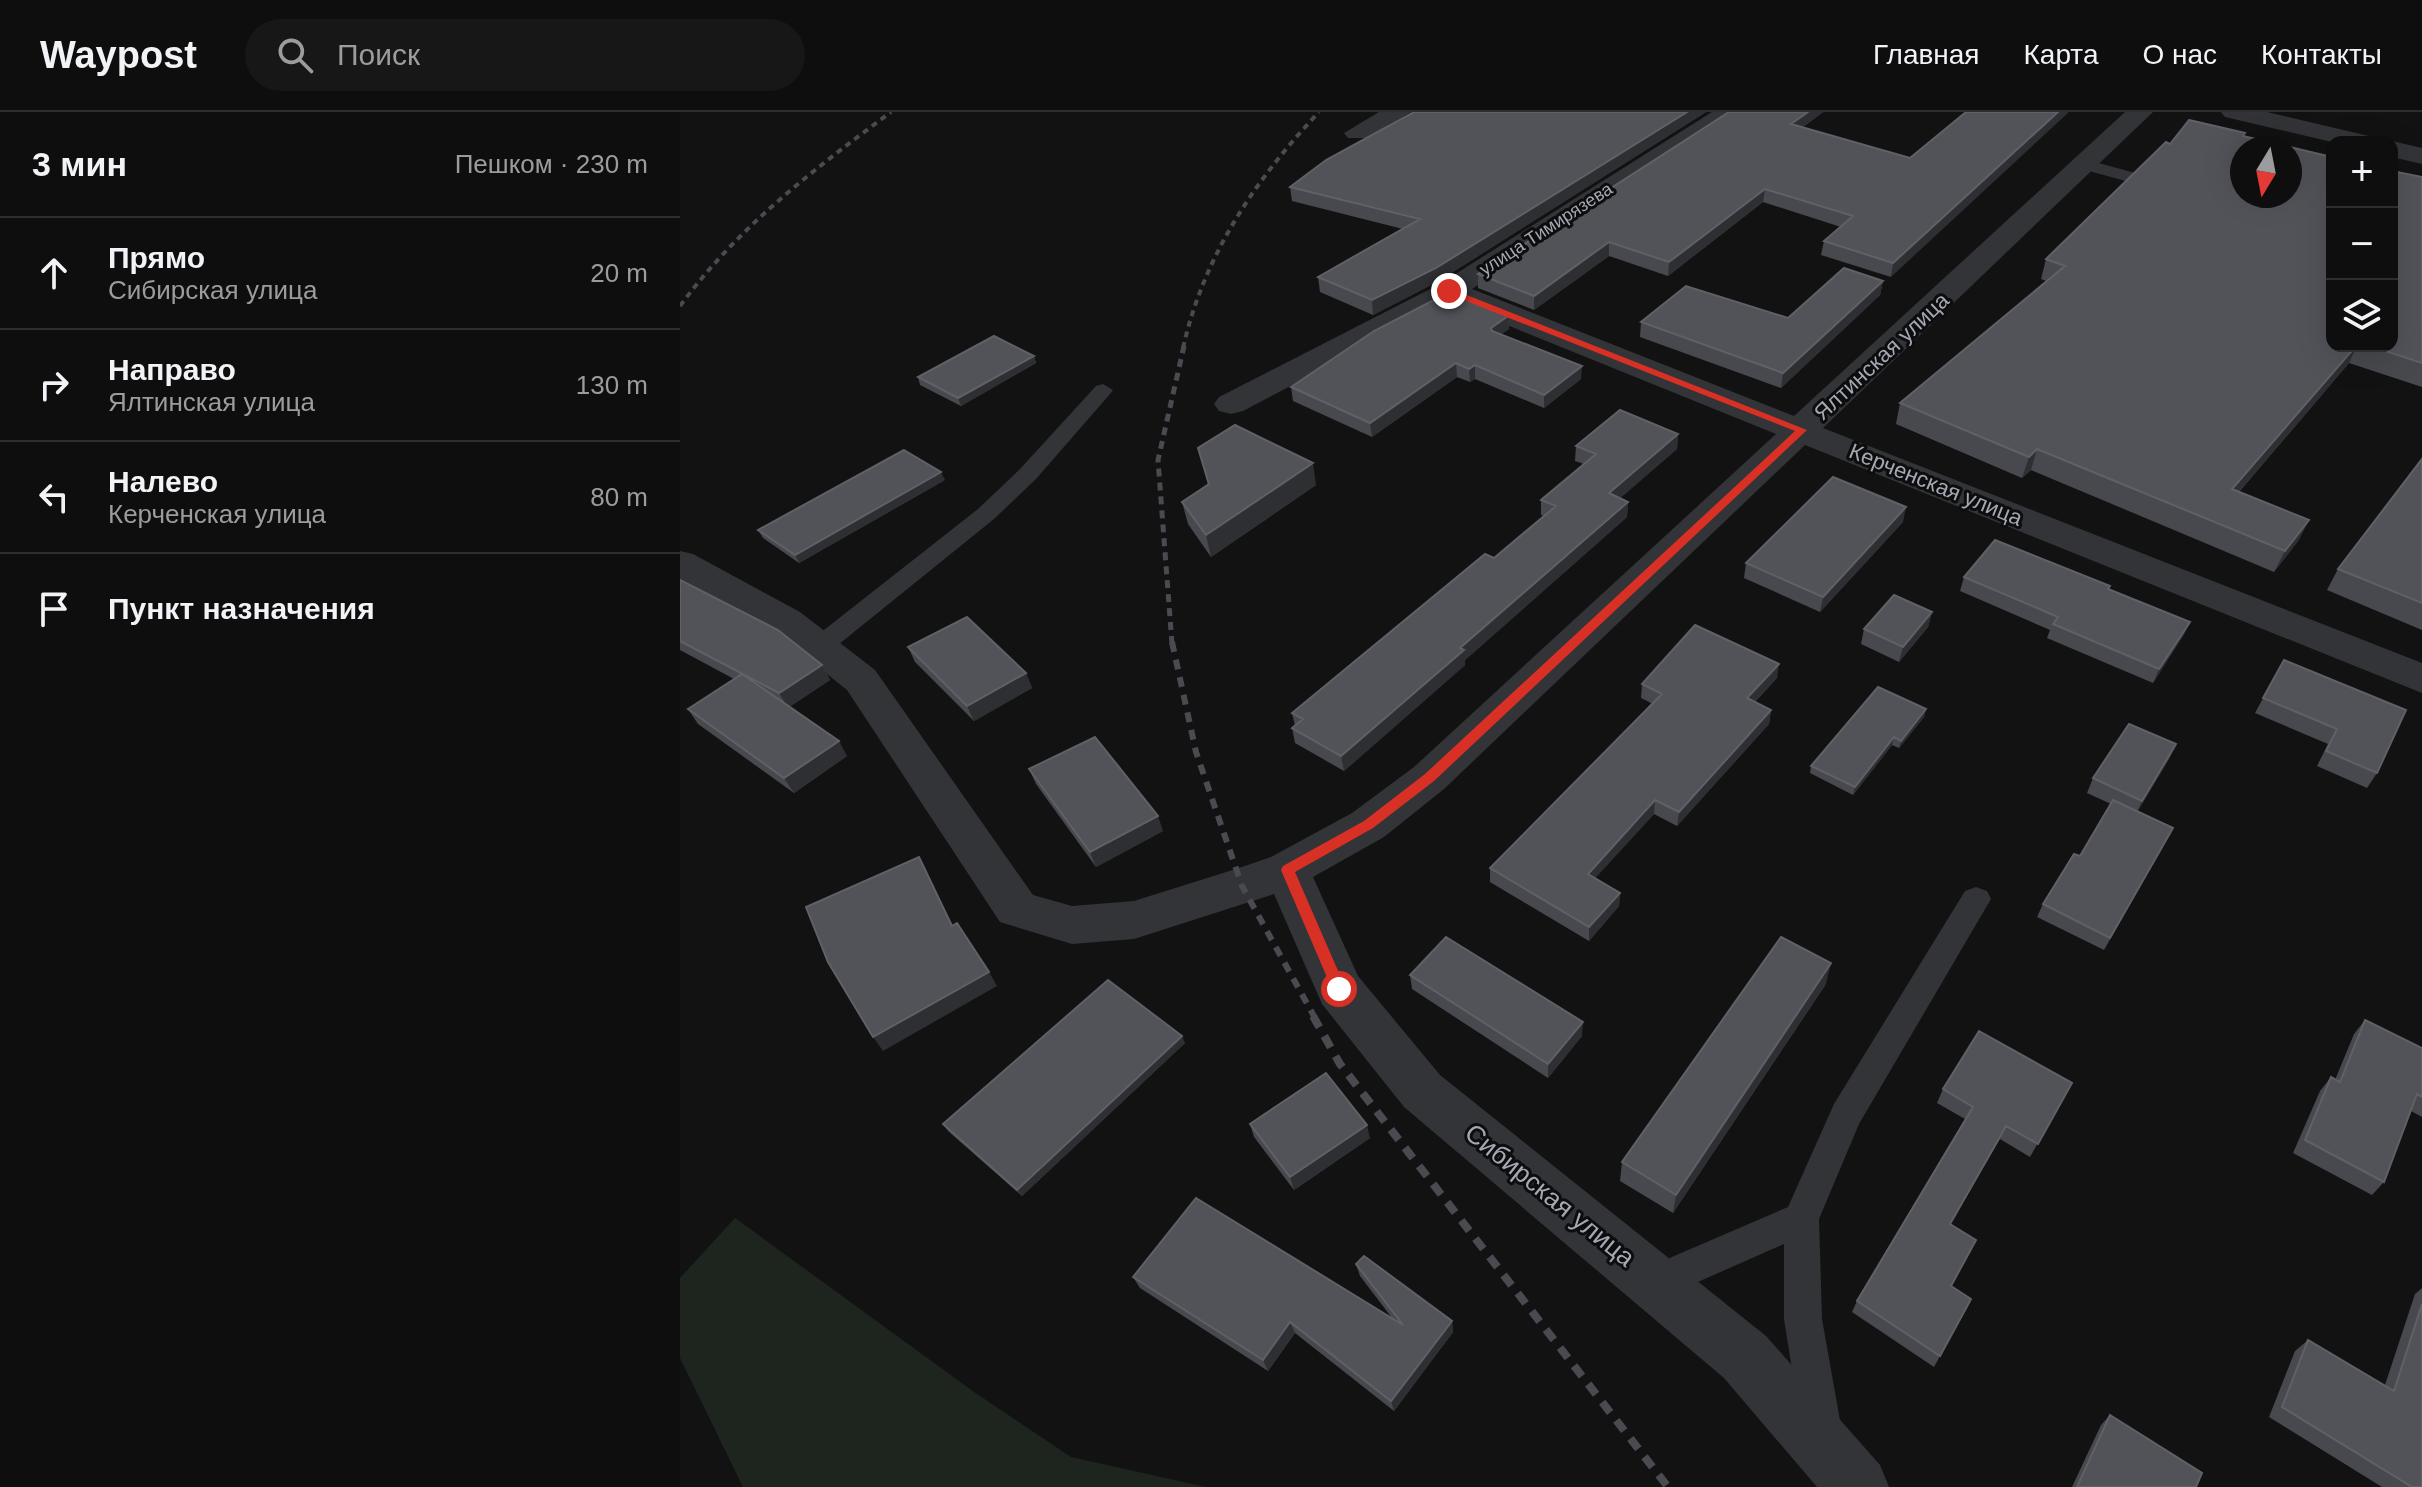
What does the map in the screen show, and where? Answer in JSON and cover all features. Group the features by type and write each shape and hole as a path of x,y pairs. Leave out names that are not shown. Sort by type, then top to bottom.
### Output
{"street":[{"path":"1357,133 1398,112"},
{"name":"улица Тимирязева","path":"1231,404 1449,291 1729,112"},
{"name":"Ялтинская улица","path":"680,563 786,621 861,680 1017,909 1072,925 1134,920 1287,870 1368,825 1429,778 2140,112"},
{"path":"2234,112 2338,136"},
{"path":"2398,150 2422,156"},
{"name":"Керченская улица","path":"1449,291 2422,679"},
{"name":"Сибирская улица","path":"1287,870 1339,989 1422,1091 1745,1357 1823,1443 1858,1487"}],"lane":[{"path":"2084,164 2133,178"},
{"path":"819,647 986,514 1028,474 1103,390"},
{"path":"1823,1443 1803,1319 1801,1219 1846,1115 1976,899"},
{"path":"1657,1282 1801,1219"}],"shaded area":[{"path":"735,1218 974,1392 1071,1457 1206,1487 743,1487 680,1358 680,1278"}],"building":[{"path":"1414,112 1687,112 1436,268 1372,300 1318,277 1420,219 1290,187 1326,160"},
{"path":"1729,112 1808,112 1791,124 1910,158 1966,112 2058,112 1893,263 1824,241 1853,216 1765,189 1669,262 1609,242 1534,296 1478,274"},
{"path":"2189,120 2245,133 2243,136 2230,136 2230,208 2302,208 2302,150 2326,156 2326,352 2351,352 2232,489 2309,520 2285,551 2037,449 2029,457 1900,403 2065,266 2046,259 2166,142 2170,144"},
{"path":"2398,172 2422,177 2422,363 2388,352 2398,352"},
{"path":"1844,268 1883,281 1783,373 1641,322 1686,286 1788,318"},
{"path":"1449,292 1508,316 1491,328 1492,331 1582,366 1544,395 1475,365 1469,369 1456,363 1370,423 1291,387 1374,331"},
{"path":"994,336 1034,356 958,398 918,377"},
{"path":"1620,410 1678,434 1609,493 1628,502 1341,756 1292,728 1303,719 1292,713 1485,554 1494,558 1556,506 1541,500 1596,454 1576,446"},
{"path":"1235,425 1313,463 1206,535 1182,502 1209,484 1198,448"},
{"path":"904,450 941,472 795,555 758,530"},
{"path":"2422,459 2422,603 2338,569"},
{"path":"1833,477 1906,507 1823,597 1746,563"},
{"path":"1995,540 2190,622 2159,669 2053,624 2058,617 1964,577"},
{"path":"680,580 778,630 822,665 779,693 680,641"},
{"path":"1894,595 1932,612 1903,647 1864,629"},
{"path":"967,617 1026,673 967,706 908,647"},
{"path":"1695,625 1779,664 1747,698 1771,710 1679,812 1655,800 1588,874 1620,893 1589,927 1490,868 1662,694 1642,684"},
{"path":"2284,660 2406,710 2377,773 2326,751 2337,729 2263,698"},
{"path":"742,674 839,741 784,778 688,709"},
{"path":"1878,687 1926,709 1901,741 1894,737 1855,787 1811,766"},
{"path":"2129,724 2176,744 2142,801 2093,778"},
{"path":"1095,737 1158,816 1090,852 1029,769"},
{"path":"2113,800 2173,828 2110,938 2043,904 2074,854 2080,856"},
{"path":"919,857 952,926 957,923 989,972 873,1037 828,962 806,907"},
{"path":"1446,937 1583,1022 1548,1064 1410,975"},
{"path":"1781,937 1831,963 1676,1195 1622,1162"},
{"path":"1108,980 1182,1036 1017,1190 943,1124"},
{"path":"2365,1020 2422,1048 2422,1097 2417,1094 2384,1182 2305,1140 2331,1077 2340,1082"},
{"path":"1979,1031 2072,1083 2038,1144 2006,1126 1950,1224 1976,1240 1951,1286 1971,1299 1940,1356 1857,1301 1973,1107 1943,1089"},
{"path":"1326,1073 1367,1125 1290,1177 1250,1124"},
{"path":"1196,1198 1403,1325 1356,1264 1364,1256 1452,1321 1391,1401 1290,1322 1263,1360 1133,1277"},
{"path":"2422,1304 2422,1487 2412,1487 2282,1407 2308,1340 2394,1391"},
{"path":"2110,1415 2202,1473 2196,1487 2077,1487"}],"railway":[{"path":"680,306 726,251 778,201 891,112"},
{"path":"1183,348 1192,314 1218,250 1253,192 1319,112"},
{"path":"1172,644 1158,460 1184,346"},
{"path":"1172,642 1196,752 1242,886 1315,1018"},
{"path":"1313,1016 1340,1064 1668,1487"}],"route":[{"path":"1339,989 1287,870 1368,825 1429,778 1802,430 1449,291"}]}
